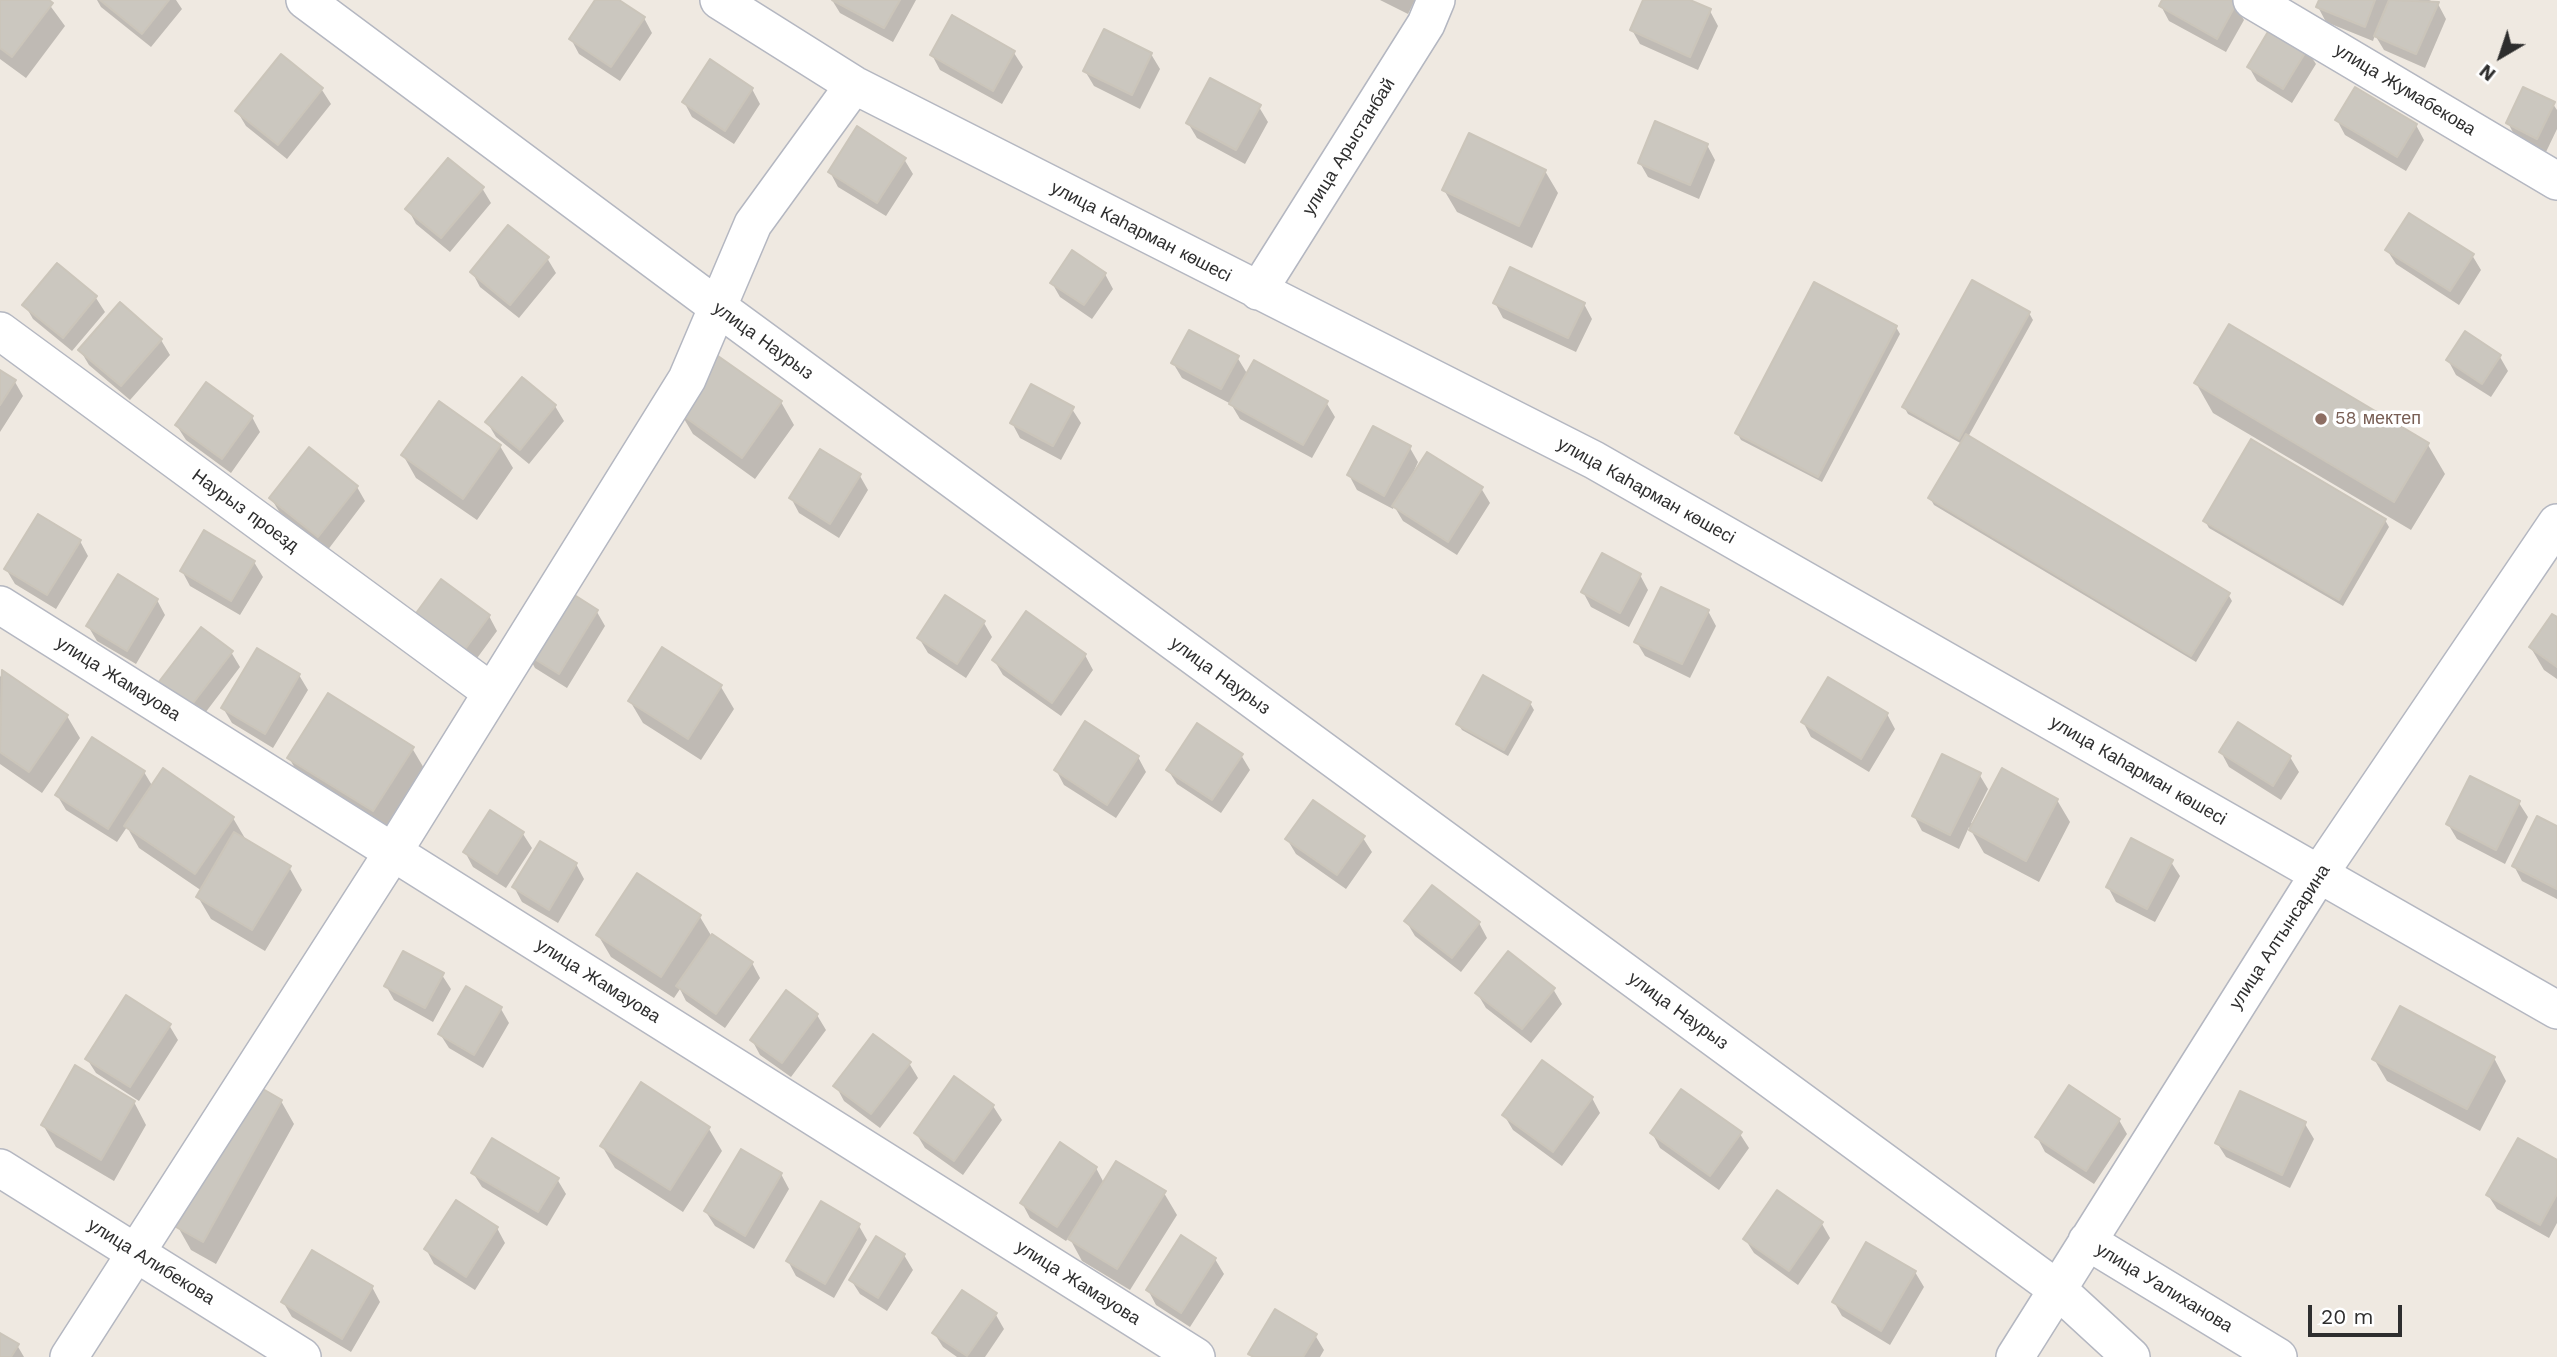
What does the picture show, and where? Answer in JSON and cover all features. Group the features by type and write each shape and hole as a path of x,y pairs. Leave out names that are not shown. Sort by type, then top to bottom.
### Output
{"street":[{"name":"улица Наурыз","path":"305,0 719,308 2057,1289 2131,1357"},
{"name":"улица Каһарман көшесі","path":"719,0 854,85 1594,460 2557,1010"},
{"name":"улица Арыстанбай","path":"1258,291 1426,24 1436,0"},
{"name":"улица Жумабекова","path":"2252,0 2557,181"},
{"path":"69,1357 393,852 490,691 687,379 753,224 854,85"},
{"name":"Наурыз проезд","path":"0,331 490,691"},
{"name":"улица Алтынсарина","path":"2015,1357 2319,874 2557,523"},
{"name":"улица Жамауова","path":"0,605 1196,1357"},
{"name":"улица Алибекова","path":"0,1168 302,1357"},
{"name":"улица Уалиханова","path":"2087,1241 2277,1357"}],"building":[{"path":"0,0 49,0 53,3 12,57 0,48"},
{"path":"100,0 169,0 142,34"},
{"path":"595,0 619,0 645,17 611,67 569,39"},
{"path":"832,0 900,0 884,28"},
{"path":"1643,0 1690,0 1711,9 1690,57 1630,30"},
{"path":"2162,0 2230,0 2236,4 2217,39 2159,6"},
{"path":"2319,0 2375,0 2365,27 2316,7"},
{"path":"2389,0 2439,2 2416,54 2374,36"},
{"path":"952,15 1015,51 993,91 930,55"},
{"path":"2272,25 2308,48 2283,89 2247,67"},
{"path":"1104,29 1152,53 1132,95 1083,71"},
{"path":"281,54 323,88 278,145 235,111"},
{"path":"710,59 753,88 725,131 682,102"},
{"path":"1210,78 1261,105 1236,150 1186,123"},
{"path":"2355,87 2417,124 2397,157 2335,120"},
{"path":"2523,87 2555,102 2537,139 2506,123"},
{"path":"1655,121 1708,144 1690,185 1638,163"},
{"path":"857,126 906,158 877,203 828,172"},
{"path":"1469,133 1546,170 1519,226 1442,190"},
{"path":"448,158 484,187 441,238 405,209"},
{"path":"2409,213 2474,254 2450,291 2385,250"},
{"path":"508,225 549,257 510,305 470,272"},
{"path":"1072,250 1106,273 1084,305 1050,283"},
{"path":"57,263 97,296 63,338 22,305"},
{"path":"1510,267 1585,303 1568,338 1493,303"},
{"path":"1972,280 2030,312 1959,439 1902,407"},
{"path":"1814,282 1897,326 1818,477 1735,433"},
{"path":"120,302 162,339 121,386 78,350"},
{"path":"2229,324 2429,443 2394,502 2194,383"},
{"path":"1189,330 1239,356 1221,389 1171,363"},
{"path":"2465,331 2501,355 2482,384 2446,360"},
{"path":"718,356 782,401 742,458 678,412"},
{"path":"1254,360 1328,401 1303,445 1229,404"},
{"path":"0,370 16,380 0,405"},
{"path":"522,377 556,405 520,450 485,422"},
{"path":"206,382 253,416 222,459 175,425"},
{"path":"1031,384 1074,407 1053,446 1010,423"},
{"path":"439,401 501,445 463,499 401,455"},
{"path":"1373,426 1411,446 1384,496 1347,475"},
{"path":"1966,434 2230,593 2191,656 1928,498"},
{"path":"2251,439 2386,519 2339,600 2203,521"},
{"path":"309,447 358,486 318,537 269,498"},
{"path":"820,449 861,474 830,524 789,498"},
{"path":"1427,452 1483,487 1448,542 1392,506"},
{"path":"38,514 81,540 47,595 4,569"},
{"path":"204,530 255,561 231,601 180,571"},
{"path":"1602,553 1641,574 1620,613 1581,592"},
{"path":"118,574 158,599 127,651 86,626"},
{"path":"441,579 490,615 463,652 414,616"},
{"path":"1661,587 1709,610 1682,664 1634,642"},
{"path":"565,589 598,610 559,674 525,653"},
{"path":"945,595 985,621 957,664 917,638"},
{"path":"1026,611 1086,654 1052,703 992,660"},
{"path":"2552,614 2557,617 2557,667 2529,647"},
{"path":"201,627 233,651 190,707 158,683"},
{"path":"662,647 722,685 688,739 628,701"},
{"path":"257,648 300,674 265,734 221,708"},
{"path":"2,670 68,715 29,772 0,752"},
{"path":"1483,675 1531,702 1504,750 1456,724"},
{"path":"1828,677 1888,713 1861,759 1801,722"},
{"path":"328,693 414,747 373,811 287,758"},
{"path":"1085,721 1139,756 1107,805 1054,770"},
{"path":"2238,722 2291,756 2273,786 2219,752"},
{"path":"1197,723 1243,754 1212,800 1166,770"},
{"path":"92,737 145,771 108,829 55,795"},
{"path":"1942,754 1981,773 1950,835 1912,816"},
{"path":"163,768 234,817 195,874 124,826"},
{"path":"2002,768 2058,799 2026,861 1969,830"},
{"path":"2470,776 2520,801 2496,850 2446,824"},
{"path":"1313,800 1365,836 1337,875 1285,839"},
{"path":"490,810 524,832 497,874 463,852"},
{"path":"2537,816 2557,826 2557,889 2512,866"},
{"path":"234,832 291,866 252,930 196,897"},
{"path":"2131,838 2173,860 2147,909 2106,887"},
{"path":"540,841 577,863 549,910 512,887"},
{"path":"637,873 701,915 661,977 596,935"},
{"path":"1432,885 1480,922 1452,958 1404,921"},
{"path":"712,934 753,962 716,1014 676,986"},
{"path":"403,951 444,973 425,1008 384,986"},
{"path":"1508,951 1555,988 1522,1029 1475,993"},
{"path":"466,986 502,1007 474,1055 438,1034"},
{"path":"786,990 818,1014 782,1063 750,1040"},
{"path":"126,995 171,1024 130,1087 85,1059"},
{"path":"2400,1006 2495,1057 2467,1109 2372,1059"},
{"path":"873,1034 911,1062 871,1114 833,1086"},
{"path":"1542,1060 1593,1097 1553,1152 1502,1115"},
{"path":"75,1065 135,1101 101,1160 41,1125"},
{"path":"954,1076 994,1105 954,1161 914,1133"},
{"path":"641,1082 710,1127 670,1190 600,1146"},
{"path":"256,1085 282,1100 203,1242 176,1227"},
{"path":"2069,1085 2120,1119 2086,1171 2035,1137"},
{"path":"1681,1089 1742,1132 1710,1176 1650,1133"},
{"path":"2240,1091 2306,1122 2282,1175 2215,1143"},
{"path":"492,1138 559,1178 538,1212 471,1173"},
{"path":"2518,1138 2557,1160 2557,1194 2540,1225 2486,1195"},
{"path":"1060,1142 1097,1167 1057,1227 1020,1203"},
{"path":"741,1149 782,1173 745,1236 704,1211"},
{"path":"1116,1161 1166,1191 1117,1269 1068,1239"},
{"path":"1777,1190 1823,1222 1789,1271 1743,1239"},
{"path":"456,1200 498,1227 466,1277 424,1249"},
{"path":"821,1201 860,1224 825,1284 786,1261"},
{"path":"1181,1235 1216,1258 1181,1313 1146,1290"},
{"path":"876,1236 905,1254 878,1298 849,1280"},
{"path":"1866,1242 1916,1271 1881,1331 1832,1302"},
{"path":"312,1250 373,1286 342,1339 281,1302"},
{"path":"962,1290 997,1313 967,1356 932,1333"},
{"path":"1275,1309 1317,1334 1303,1357 1254,1357 1248,1354"},
{"path":"0,1333 19,1344 11,1357 0,1357"}],"place":[{"name":"58 мектеп","path":"2321,419"}]}
